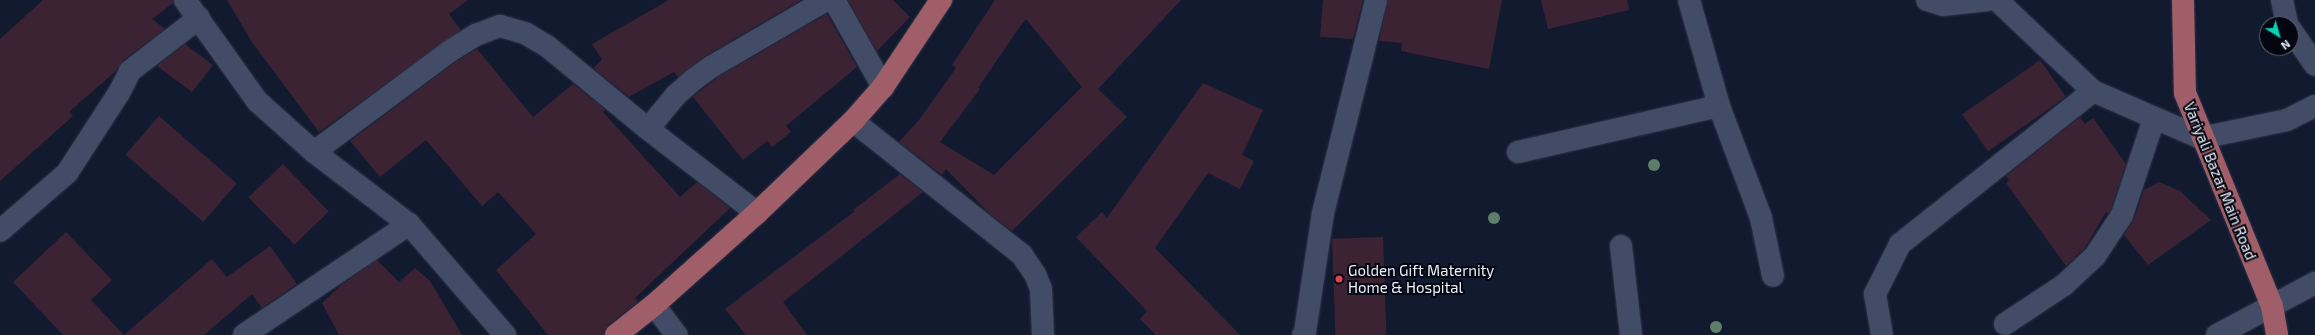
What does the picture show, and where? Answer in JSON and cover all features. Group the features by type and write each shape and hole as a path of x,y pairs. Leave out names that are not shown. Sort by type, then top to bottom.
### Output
{"main road":[{"path":"616,335 654,305 757,212 853,121 883,87 942,0"},
{"name":"Variyali Bazar Main Road","path":"2182,0 2185,93 2201,138 2272,306 2277,335"}],"street":[{"path":"185,0 257,101 314,152 409,224 505,335"},
{"path":"648,129 676,95 693,80 711,67 826,0"},
{"path":"834,0 883,87"},
{"path":"1305,334 1323,213 1376,0"},
{"path":"1689,0 1719,106 1761,218 1773,276"},
{"path":"1927,0 1943,5 1988,0"},
{"path":"1997,0 2020,10 2093,91 2154,119 2201,138 2287,120 2315,106"},
{"path":"2282,0 2285,16"},
{"path":"4,220 67,173 119,93 130,71 199,18"},
{"path":"314,152 450,52 476,35 500,26 525,33 546,46 648,129 757,212"},
{"path":"2299,42 2315,65"},
{"path":"1882,335 1874,294 1900,244 2093,91"},
{"path":"1518,152 1719,106"},
{"path":"2005,324 2064,285 2095,256 2122,215 2154,119"},
{"path":"853,121 1022,255 1036,274 1040,289 1043,335"},
{"path":"244,335 409,224"},
{"path":"1621,246 1631,335"},
{"path":"2217,335 2315,283"},
{"path":"654,305 677,335"}],"building":[{"path":"43,0 173,0 173,3 152,19 165,29 122,61 117,70 69,112 73,116 0,181 0,39"},
{"path":"227,0 468,0 449,14 461,30 319,132 252,42"},
{"path":"669,0 801,0 705,56 678,77 674,72 629,97 593,68 602,60 592,44"},
{"path":"848,0 893,0 910,17 877,51"},
{"path":"995,0 1181,0 1098,89 1127,117 1012,231 990,214 946,169 942,175 899,142 919,120 956,68 952,65","holes":["1026,19 1082,87 994,175 940,142 980,89 978,88"]},
{"path":"1323,0 1363,0 1353,39 1320,37"},
{"path":"1388,0 1502,0 1489,69 1401,51 1402,43 1379,41"},
{"path":"1541,0 1627,0 1629,10 1548,29"},
{"path":"827,14 857,67 786,126 791,132 772,147 767,141 743,160 693,97 718,77"},
{"path":"185,44 213,65 192,92 157,66"},
{"path":"477,49 533,117 573,84 606,110 603,112 680,197 697,182 730,208 635,298 638,302 608,325 604,335 548,335 496,270 536,234 498,192 482,206 426,140 380,177 350,141 457,61"},
{"path":"2040,60 2066,97 1988,151 1962,114"},
{"path":"1203,83 1263,110 1242,155 1254,161 1240,189 1208,173 1155,248 1240,335 1156,335 1140,319 1147,311 1076,237 1102,212 1107,218"},
{"path":"159,116 237,184 203,222 126,154"},
{"path":"2080,117 2085,124 2093,118 2126,164 2111,209 2108,214 2106,212 2085,248 2066,266 2006,183 2009,180 2006,176"},
{"path":"283,164 329,211 294,245 248,197"},
{"path":"900,174 923,192 783,302 807,335 746,335 725,309 855,211 853,210"},
{"path":"2159,182 2180,191 2211,220 2148,265 2124,235 2134,219 2144,190"},
{"path":"66,232 112,280 91,300 124,335 63,335 13,282"},
{"path":"1383,237 1386,335 1335,335 1332,239"},
{"path":"270,246 297,284 262,308 252,294 204,335 124,335 212,259 227,277"},
{"path":"377,260 399,282 415,268 430,281 462,335 339,335 322,303 341,285"}],"place":[{"name":"Golden Gift Maternity Home & Hospital","path":"1339,279"}]}
